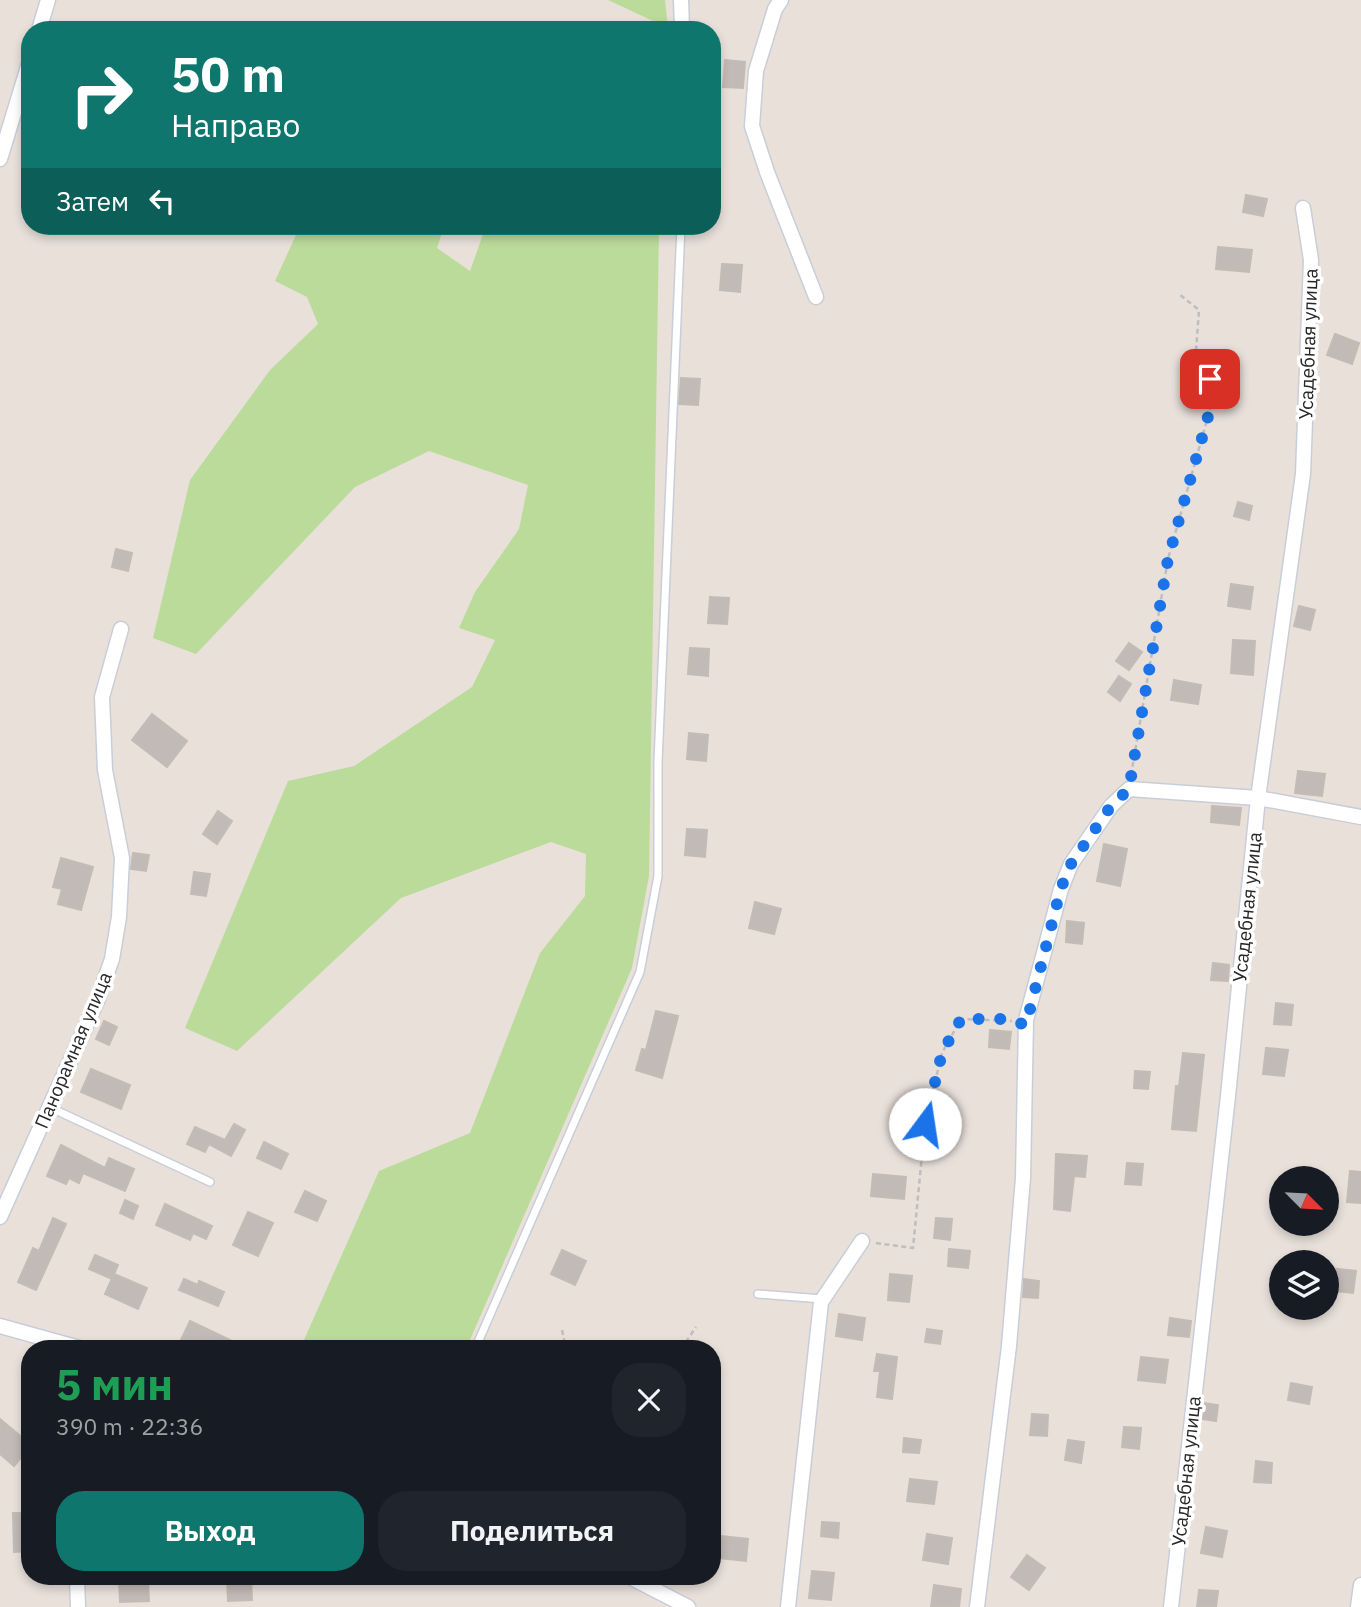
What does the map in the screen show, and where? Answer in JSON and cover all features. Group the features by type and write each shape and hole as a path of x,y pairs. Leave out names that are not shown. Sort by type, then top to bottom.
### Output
{"street":[{"path":"42,21 48,0"},
{"path":"681,0 682,21"},
{"path":"781,0 775,9 756,71 752,126 767,172 816,296"},
{"path":"0,159 21,90"},
{"name":"Усадебная улица","path":"1171,1607 1258,798 1303,474 1311,260 1303,208"},
{"name":"Панорамная улица","path":"0,1217 98,999 112,958 119,917 122,858 105,770 102,697 121,629"},
{"path":"977,1607 1009,1346 1023,1178 1026,1025 1061,888 1071,864 1111,806 1129,789 1258,798 1361,817"},
{"path":"788,1607 822,1299 862,1241"},
{"path":"0,1326 51,1340"},
{"path":"77,1585 78,1607"},
{"path":"645,1585 688,1607"},
{"path":"1358,1607 1361,1585"}],"lane":[{"path":"479,1340 640,972 658,876 658,762 681,235"},
{"path":"49,1107 210,1182"},
{"path":"758,1294 822,1299"}],"path":[{"path":"1129,789 1168,559 1216,388 1195,364 1199,310 1179,294"},
{"path":"862,1241 913,1248 925,1124 942,1053 961,1019 1006,1019 1026,1025"},
{"path":"687,1340 696,1327"},
{"path":"562,1330 564,1340"}],"green space":[{"path":"608,0 665,0 667,21 653,21"},
{"path":"296,235 441,235 437,248 470,271 483,235 659,235 649,876 632,968 470,1340 304,1340 379,1171 470,1133 540,953 585,896 586,854 551,842 401,898 237,1051 185,1028 288,781 354,766 472,687 495,640 459,628 475,592 519,529 528,485 429,451 355,487 196,654 153,638 190,480 270,370 318,324 307,297 275,281"}],"building":[{"path":"725,60 745,62 743,88 723,87"},
{"path":"1246,195 1267,199 1263,216 1243,212"},
{"path":"1218,247 1252,250 1249,272 1216,269"},
{"path":"722,264 742,265 740,292 720,290"},
{"path":"1335,334 1359,343 1352,364 1327,355"},
{"path":"681,378 700,379 698,405 679,404"},
{"path":"1238,502 1252,506 1249,520 1234,516"},
{"path":"116,549 132,553 128,571 112,567"},
{"path":"1231,584 1253,587 1250,609 1228,606"},
{"path":"710,597 729,598 727,624 708,623"},
{"path":"1299,606 1315,610 1310,630 1294,626"},
{"path":"1233,640 1255,641 1253,675 1231,673"},
{"path":"1129,643 1142,652 1129,670 1116,661"},
{"path":"690,648 709,649 708,676 688,674"},
{"path":"1119,676 1131,684 1120,701 1108,692"},
{"path":"1174,680 1201,685 1198,704 1171,700"},
{"path":"152,714 187,741 167,767 132,740"},
{"path":"689,733 708,735 706,761 687,759"},
{"path":"1298,771 1325,774 1322,796 1295,793"},
{"path":"1212,806 1241,808 1239,825 1211,822"},
{"path":"218,811 232,821 217,844 203,834"},
{"path":"687,829 707,830 705,857 685,855"},
{"path":"1104,844 1127,849 1120,886 1097,881"},
{"path":"133,853 149,855 146,871 131,869"},
{"path":"61,858 93,867 81,910 58,904 62,889 53,887"},
{"path":"194,872 210,874 206,896 191,894"},
{"path":"755,902 781,909 774,934 749,928"},
{"path":"1067,921 1084,923 1082,944 1066,942"},
{"path":"1213,963 1229,965 1228,981 1211,980"},
{"path":"1276,1003 1293,1005 1291,1025 1274,1024"},
{"path":"656,1011 678,1016 662,1078 636,1070 642,1049 646,1050"},
{"path":"104,1021 117,1027 109,1045 96,1039"},
{"path":"990,1030 1011,1032 1009,1049 989,1047"},
{"path":"1266,1048 1288,1050 1284,1076 1263,1074"},
{"path":"1183,1053 1204,1055 1196,1131 1172,1129 1176,1086 1179,1086"},
{"path":"91,1069 130,1085 121,1109 81,1092"},
{"path":"1135,1071 1150,1072 1148,1089 1134,1088"},
{"path":"234,1124 245,1130 231,1156 209,1144 205,1152 187,1144 195,1127 225,1140"},
{"path":"264,1142 288,1154 281,1169 257,1158"},
{"path":"61,1145 105,1168 109,1158 134,1169 125,1191 83,1173 79,1183 69,1178 66,1184 47,1176"},
{"path":"1056,1154 1087,1156 1085,1177 1074,1176 1070,1211 1054,1209"},
{"path":"1127,1163 1143,1164 1141,1185 1125,1184"},
{"path":"1350,1171 1361,1172 1361,1203 1347,1202"},
{"path":"873,1174 906,1177 904,1199 871,1196"},
{"path":"305,1191 326,1201 317,1221 295,1212"},
{"path":"125,1200 138,1206 133,1219 120,1213"},
{"path":"165,1204 212,1226 206,1239 193,1233 190,1240 156,1225"},
{"path":"248,1212 273,1223 258,1256 233,1245"},
{"path":"53,1218 66,1224 36,1290 18,1282 33,1248 39,1251"},
{"path":"936,1218 952,1219 950,1240 934,1238"},
{"path":"949,1249 970,1251 968,1268 948,1266"},
{"path":"562,1250 586,1261 575,1285 551,1274"},
{"path":"95,1255 118,1265 112,1279 89,1269"},
{"path":"1339,1269 1356,1271 1353,1293 1339,1291"},
{"path":"114,1274 147,1288 138,1309 105,1294"},
{"path":"890,1274 912,1276 909,1302 888,1300"},
{"path":"184,1279 198,1285 199,1281 224,1292 218,1306 179,1290"},
{"path":"1024,1279 1039,1281 1038,1298 1023,1297"},
{"path":"839,1314 865,1318 862,1340 836,1336"},
{"path":"1170,1318 1191,1321 1189,1337 1168,1335"},
{"path":"190,1321 230,1340 181,1340"},
{"path":"927,1329 942,1331 940,1344 925,1342"},
{"path":"877,1354 897,1357 892,1399 877,1397 880,1371 874,1371"},
{"path":"1141,1357 1168,1360 1165,1383 1138,1380"},
{"path":"1291,1383 1312,1387 1309,1404 1288,1400"},
{"path":"1203,1403 1218,1405 1216,1421 1202,1419"},
{"path":"1032,1414 1048,1415 1047,1436 1030,1435"},
{"path":"0,1419 21,1436 21,1458 14,1466 0,1454"},
{"path":"1124,1427 1141,1428 1139,1449 1122,1447"},
{"path":"904,1438 921,1440 919,1453 903,1452"},
{"path":"1068,1440 1084,1442 1081,1463 1065,1460"},
{"path":"1256,1461 1272,1463 1271,1483 1254,1482"},
{"path":"910,1479 937,1482 934,1504 907,1501"},
{"path":"13,1513 21,1513 21,1552 14,1552"},
{"path":"822,1522 839,1523 838,1538 821,1536"},
{"path":"1206,1527 1227,1531 1222,1557 1201,1553"},
{"path":"927,1534 952,1538 948,1564 923,1560"},
{"path":"721,1536 748,1539 746,1561 721,1558"},
{"path":"1027,1555 1045,1568 1029,1590 1011,1577"},
{"path":"812,1571 834,1573 831,1600 809,1598"},
{"path":"119,1585 148,1585 149,1601 120,1602"},
{"path":"227,1585 251,1585 252,1600 228,1601"},
{"path":"934,1585 961,1589 959,1607 931,1607"},
{"path":"1199,1590 1218,1591 1216,1607 1197,1607"}],"route":[{"path":"925,1124 942,1053 961,1019 1006,1019 1026,1025 1061,888 1071,864 1111,806 1129,789 1168,559 1216,388 1210,379"}]}
